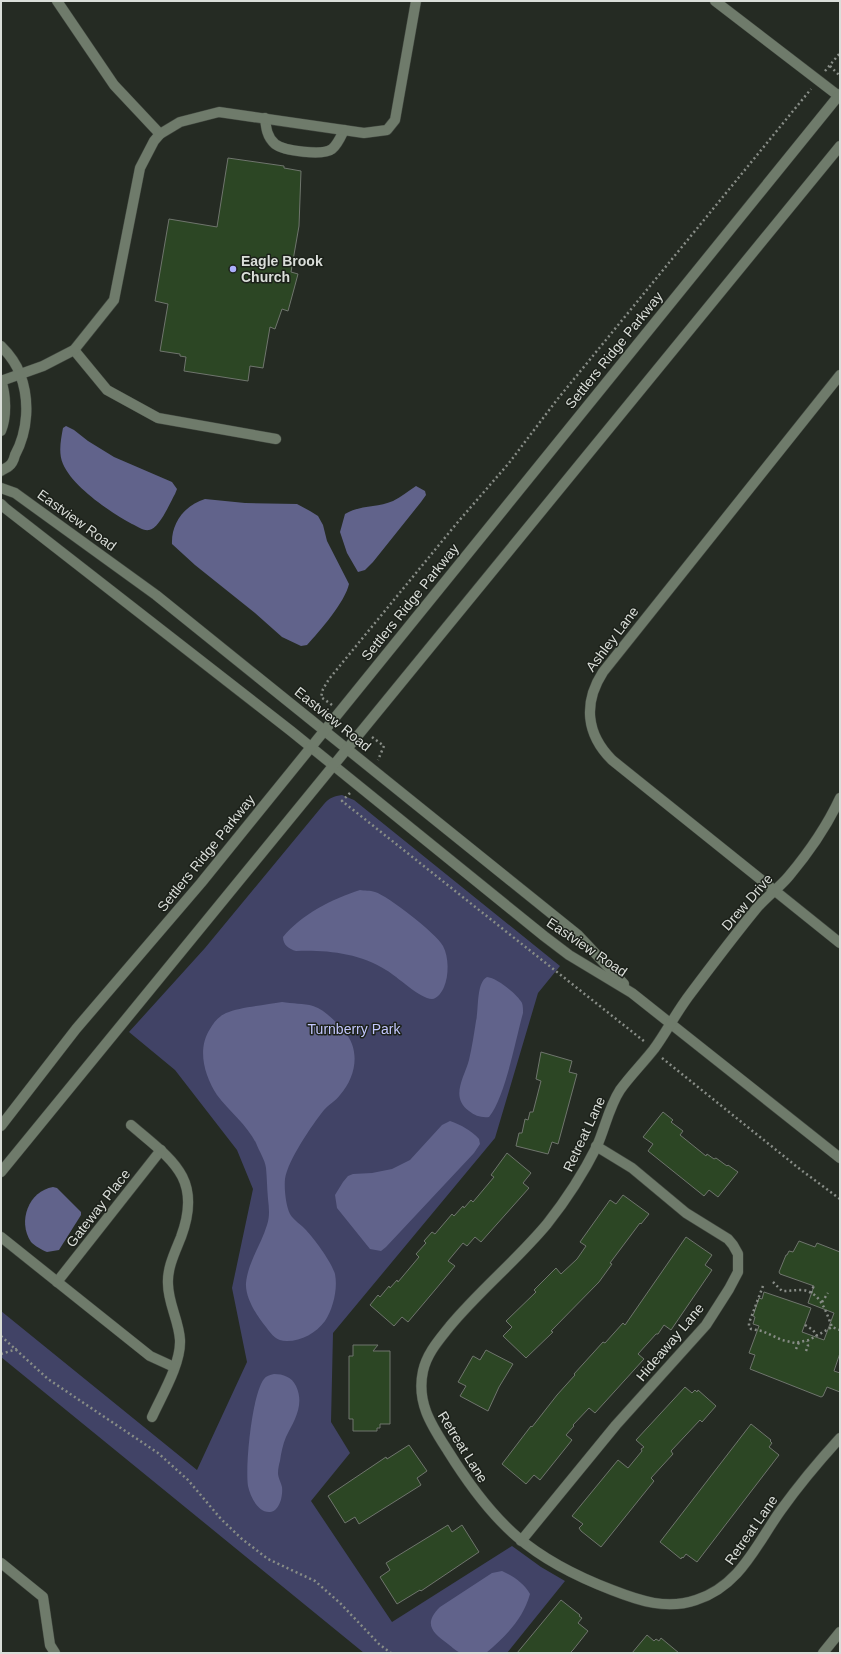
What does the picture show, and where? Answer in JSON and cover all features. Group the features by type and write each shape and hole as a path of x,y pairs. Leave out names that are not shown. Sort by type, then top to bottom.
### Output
{"street":[{"path":"57,1 114,85 160,134"},
{"path":"1,431 4,418 5,390 1,380 43,366 74,350 114,300 140,168 154,141 160,134 180,122 219,112 364,133 387,130 395,120 416,1"},
{"path":"715,1 840,96"},
{"name":"Settlers Ridge Parkway","path":"1,1126 76,1029 201,883 840,96"},
{"path":"265,118 267,132 276,144 284,148 319,153 326,152 338,142 344,130"},
{"path":"1,1172 840,146"},
{"path":"1,346 10,355 20,374 26,400 25,429 18,449 10,466 1,471"},
{"path":"74,350 107,390 158,418 276,439"},
{"name":"Ashley Lane","path":"840,375 603,672 596,682 590,704 590,716 596,738 603,751 612,760 840,943"},
{"name":"Eastview Road","path":"1,488 15,493 156,595 578,935 632,993"},
{"name":"Eastview Road","path":"1,504 333,765 569,955 632,993 840,1158"},
{"name":"Drew Drive","path":"671,1023 689,995 758,906 787,878 811,847 826,825 840,798"},
{"name":"Retreat Lane","path":"671,1023 653,1050 619,1092 596,1146 575,1185 547,1224 529,1244 475,1297 438,1342 428,1358 422,1375 422,1401 431,1425 479,1498 501,1523 521,1541 572,1574 633,1598 668,1605 695,1600 717,1590 737,1574 786,1503 840,1438"},
{"path":"131,1125 161,1150 180,1171 186,1183 188,1197 187,1221 168,1277 168,1284 180,1340 179,1351 174,1368 152,1417"},
{"name":"Hideaway Lane","path":"521,1541 616,1425 701,1331 729,1289 738,1269 738,1254 734,1244 692,1216 632,1168 596,1146"},
{"name":"Gateway Place","path":"57,1282 161,1150"},
{"path":"1,1237 150,1356 174,1368"},
{"path":"1,1563 43,1597 50,1645 55,1653"},
{"path":"823,1653 840,1632"}],"path":[{"path":"840,53 830,66 840,76"},
{"path":"321,697 323,689 329,679 461,518 509,463 556,401 805,97"},
{"path":"342,801 637,1036"},
{"path":"671,1065 801,1170 840,1199"},
{"path":"773,1282 782,1291 803,1290 817,1297 822,1302 832,1327"},
{"path":"811,1293 814,1285"},
{"path":"763,1286 749,1323 750,1328 762,1331 787,1342 807,1340 817,1336 823,1330 832,1327 840,1330"},
{"path":"822,1302 828,1293"},
{"path":"805,1325 813,1330 817,1336"},
{"path":"1,1336 58,1387 158,1453 188,1480 220,1519 242,1539 268,1559 315,1581 379,1644 391,1653"},
{"path":"806,1351 808,1344 807,1340"},
{"path":"796,1349 799,1342"},
{"path":"1,1354 17,1349"}],"green space":[{"name":"Turnberry Park","path":"342,795 354,800 560,966 538,993 495,1138 333,1333 331,1422 350,1453 311,1501 392,1622 512,1546 541,1567 565,1581 507,1653 364,1653 1,1357 1,1311 197,1470 247,1362 232,1288 253,1189 237,1150 175,1070 129,1032 205,948 324,804 332,798"}],"shaded area":[{"path":"66,426 114,457 172,482 177,489 175,494 160,521 153,529 142,529 113,513 83,490 68,473 61,460 60,446 63,428"},
{"path":"416,486 425,491 426,495 373,562 365,570 358,572 347,553 340,532 345,514 356,509 381,505 393,501"},
{"path":"205,499 245,503 297,504 318,516 323,525 327,541 349,584 343,599 337,608 307,645 301,646 282,637 172,544 174,529 181,516 191,506"},
{"path":"360,890 375,892 390,900 422,924 439,940 445,950 448,966 446,983 436,998 427,998 421,995 376,964 354,956 331,952 296,951 289,948 285,944 283,937 308,914 328,903"},
{"path":"487,977 501,983 516,995 522,1003 523,1013 500,1096 489,1117 481,1117 463,1106 459,1093 471,1050 477,1016 479,990 483,980"},
{"path":"282,1002 309,1005 326,1013 341,1027 349,1038 353,1046 354,1055 353,1072 350,1080 338,1097 324,1110 307,1133 295,1153 285,1179 287,1207 290,1214 293,1219 314,1239 330,1263 336,1280 334,1299 325,1321 313,1333 293,1341 283,1341 272,1335 259,1318 247,1295 246,1283 249,1268 269,1218 265,1165 252,1136 212,1087 206,1071 203,1053 206,1037 210,1029 216,1020 226,1013 253,1006"},
{"path":"450,1121 473,1133 479,1139 480,1144 474,1153 386,1247 381,1251 370,1249 337,1208 335,1195 343,1182 348,1176 353,1174 372,1173 392,1169 410,1160 442,1125"},
{"path":"53,1187 57,1188 81,1212 81,1215 59,1250 47,1252 31,1242 27,1234 25,1216 37,1194"},
{"path":"274,1374 284,1375 292,1380 298,1393 299,1406 284,1443 279,1467 278,1475 282,1487 281,1498 276,1509 266,1512 255,1503 248,1486 247,1476 250,1431 256,1399 264,1379 267,1376"},
{"path":"502,1571 518,1580 525,1586 530,1594 523,1611 507,1633 486,1653 458,1652 434,1632 431,1623 432,1618 440,1607 492,1573"}],"building":[{"name":"Eagle Brook Church","path":"228,158 284,166 284,168 301,171 299,226 291,272 298,274 288,311 282,309 275,329 270,327 263,368 250,366 248,381 184,371 186,357 180,356 180,354 160,351 168,304 155,301 169,219 217,227"},
{"path":"541,1052 572,1061 569,1072 577,1074 558,1144 552,1142 548,1154 516,1146 519,1133 522,1133 525,1119 528,1120 530,1112 533,1112 541,1081 536,1079"},
{"path":"663,1112 673,1120 671,1122 683,1131 680,1135 706,1156 707,1154 714,1159 716,1158 738,1172 718,1197 709,1190 704,1196 648,1151 653,1144 643,1137"},
{"path":"507,1153 531,1173 523,1183 529,1188 481,1242 475,1237 467,1246 463,1243 448,1261 455,1266 408,1322 402,1317 394,1326 370,1305 378,1295 380,1297 389,1286 390,1288 397,1280 398,1282 419,1257 416,1254 426,1243 424,1241 432,1232 435,1234 452,1214 454,1216 471,1200 473,1202 494,1177 491,1175"},
{"path":"623,1195 649,1214 641,1224 640,1223 610,1263 612,1264 599,1282 551,1331 553,1332 526,1358 503,1336 512,1327 506,1321 536,1292 534,1290 556,1268 561,1274 577,1259 586,1246 580,1242 610,1200 616,1204"},
{"path":"686,1237 712,1255 705,1265 712,1270 671,1330 664,1325 658,1334 656,1334 638,1354 644,1359 595,1413 589,1408 573,1425 574,1426 566,1435 572,1440 540,1480 534,1475 526,1484 502,1464 531,1426 532,1427 575,1375 574,1374 603,1342 605,1343 623,1323 625,1325"},
{"path":"799,1241 815,1247 817,1243 840,1252 840,1353 834,1371 840,1373 840,1392 827,1387 823,1396 821,1397 750,1369 755,1355 749,1353 759,1326 753,1324 755,1317 753,1316 759,1298 762,1299 764,1292 811,1308 802,1332 824,1340 834,1313 808,1303 814,1286 780,1274 779,1272 786,1255 789,1251 793,1252"},
{"path":"353,1345 378,1345 373,1351 390,1351 390,1424 380,1424 380,1428 377,1428 377,1431 353,1431 353,1419 349,1419 349,1356 353,1356"},
{"path":"486,1350 513,1364 499,1387 488,1411 460,1396 466,1386 458,1382 473,1356 480,1360"},
{"path":"685,1387 692,1393 695,1390 697,1392 698,1390 716,1406 702,1422 700,1420 671,1451 673,1454 651,1478 654,1481 601,1547 581,1531 579,1528 583,1524 572,1516 618,1460 628,1468 644,1447 636,1440"},
{"path":"751,1424 771,1440 770,1441 772,1443 769,1447 779,1455 697,1562 686,1554 681,1559 660,1542"},
{"path":"409,1445 427,1471 417,1478 421,1485 359,1524 355,1517 345,1523 328,1496 386,1457 387,1459"},
{"path":"448,1525 452,1532 462,1525 479,1552 421,1591 420,1590 397,1604 380,1577 390,1570 386,1563"},
{"path":"561,1600 580,1615 579,1616 582,1618 578,1623 588,1631 573,1650 570,1653 517,1653"},
{"path":"647,1635 654,1641 656,1639 659,1641 661,1638 679,1653 632,1653"}],"place":[{"name":"Eagle Brook Church","path":"233,269"}]}
